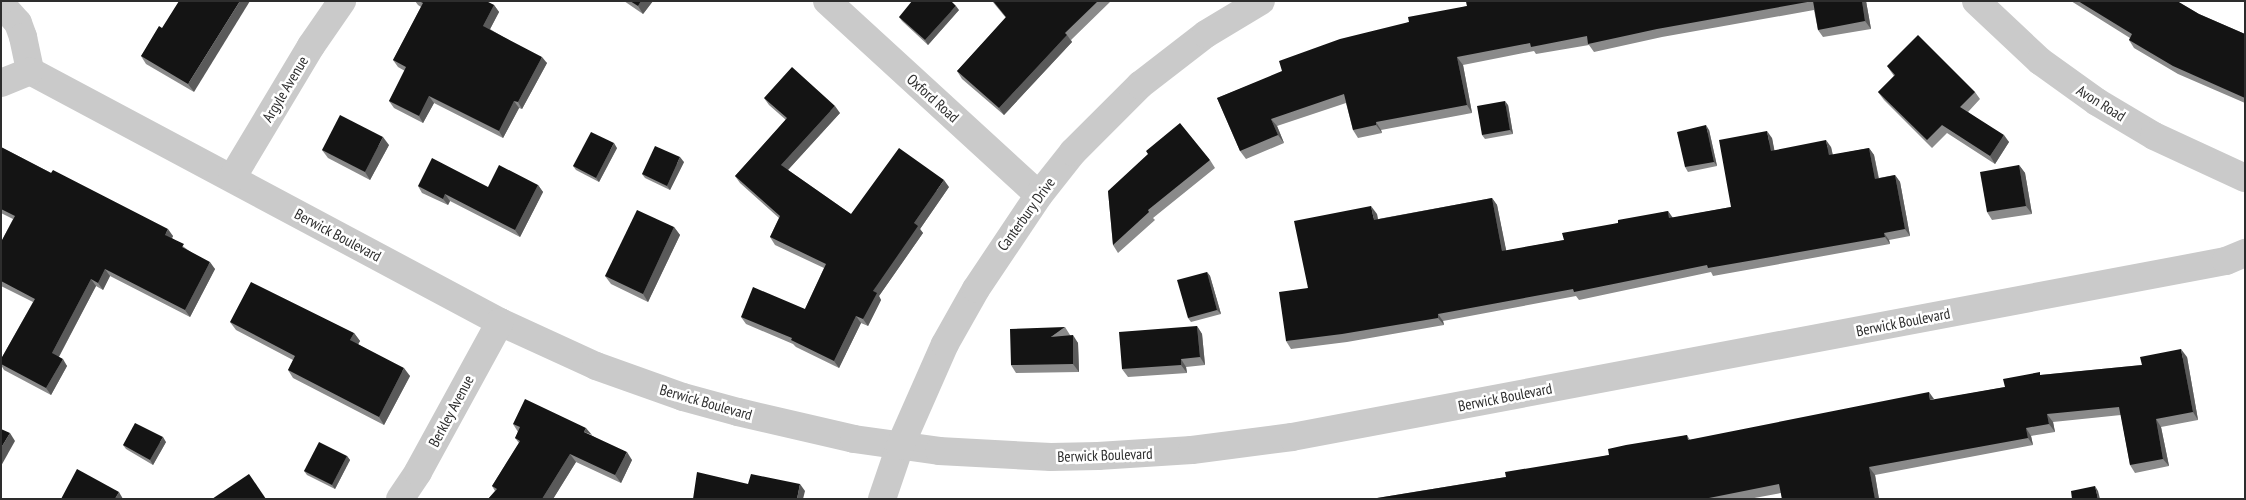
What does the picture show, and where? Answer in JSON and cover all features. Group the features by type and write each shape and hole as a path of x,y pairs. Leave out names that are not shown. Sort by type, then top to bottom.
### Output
{"street":[{"name":"Argyle Avenue","path":"232,178 312,46 342,1"},
{"name":"Oxford Road","path":"828,1 1038,195"},
{"name":"Canterbury Drive","path":"882,499 900,446 945,344 971,297 1038,195 1073,152 1140,85 1206,34 1261,1"},
{"name":"Avon Road","path":"1976,1 2040,61 2097,102 2154,136 2245,178"},
{"path":"1,4 18,22 30,71 1,83"},
{"name":"Berwick Boulevard","path":"30,71 500,322 596,366 683,397 825,432 900,446 949,452 1051,457 1145,454 1248,443 1355,425 2226,261 2245,253"},
{"name":"Berkley Avenue","path":"400,499 418,472 500,322"}],"building":[{"path":"179,1 240,1 188,84 141,56 159,26 162,28"},
{"path":"419,1 486,1 494,5 483,26 542,57 518,102 514,101 499,131 429,96 419,116 389,101 406,67 393,60 423,3"},
{"path":"630,1 641,1 638,6"},
{"path":"912,1 951,1 956,6 925,40 899,17"},
{"path":"993,1 1098,1 1065,33 1067,35 999,108 957,71 1006,17"},
{"path":"1466,1 1813,1 1657,29 1588,44 1587,36 1531,47 1530,43 1457,57 1467,105 1376,122 1376,125 1353,130 1344,94 1271,119 1278,135 1240,151 1217,98 1282,71 1279,61 1340,39 1409,22 1408,17 1467,6"},
{"path":"1813,1 1862,1 1865,21 1818,30"},
{"path":"2078,1 2177,1 2199,14 2245,34 2245,98 2173,66 2129,40 2132,34"},
{"path":"1918,35 1975,92 1960,107 2004,135 1990,156 1942,125 1927,140 1878,92 1895,75 1887,66"},
{"path":"792,67 835,106 781,165 851,214 899,148 944,180 914,223 918,226 873,291 877,293 863,319 856,316 834,361 791,340 792,338 741,317 753,287 805,309 826,264 770,237 780,216 735,176 787,118 764,98"},
{"path":"1505,101 1510,130 1482,135 1477,106"},
{"path":"340,115 383,137 365,172 322,150"},
{"path":"1180,123 1210,160 1148,210 1149,212 1113,245 1108,191 1148,154 1146,151"},
{"path":"1706,125 1714,162 1685,167 1677,132"},
{"path":"1767,131 1771,151 1826,140 1829,155 1869,148 1875,179 1895,175 1905,229 1884,233 1885,237 1708,268 1707,265 1574,292 1573,289 1438,314 1438,318 1286,341 1279,292 1308,288 1294,221 1371,206 1374,220 1492,198 1502,251 1564,240 1562,233 1618,223 1618,220 1668,211 1669,218 1731,207 1719,140"},
{"path":"591,132 614,143 596,178 573,166"},
{"path":"655,146 680,157 667,186 642,174"},
{"path":"1,147 51,173 53,170 168,229 165,235 184,244 182,247 210,262 185,310 105,269 98,283 91,279 52,353 63,359 46,388 1,364 1,359 35,299 1,281 1,242 15,216 1,209"},
{"path":"432,158 488,187 499,165 538,185 515,230 445,194 443,199 418,186"},
{"path":"2019,165 2026,206 1987,212 1980,172"},
{"path":"637,210 674,227 643,294 605,276"},
{"path":"1207,272 1217,310 1188,318 1177,280"},
{"path":"251,282 354,333 350,340 404,368 379,417 288,370 295,356 230,322"},
{"path":"1197,326 1200,357 1181,359 1181,365 1122,369 1119,332"},
{"path":"1065,327 1051,337 1073,335 1073,364 1011,365 1010,329"},
{"path":"2181,349 2193,412 2156,419 2163,459 2130,465 2119,407 2047,414 2049,424 2026,428 2028,438 1869,467 1875,499 1782,499 1779,484 1704,499 1371,499 1506,477 1505,472 1609,455 1608,449 1626,445 1687,435 1688,440 1929,392 1930,400 2005,387 2003,379 2040,372 2040,375 2142,365 2140,357"},
{"path":"525,399 586,428 584,432 627,452 615,475 570,454 542,499 488,499 497,489 492,486 520,441 515,438 520,427 513,424"},
{"path":"135,423 163,437 150,460 123,445"},
{"path":"1,429 10,433 1,448"},
{"path":"319,442 347,456 332,485 304,471"},
{"path":"77,469 119,492 115,499 61,499"},
{"path":"697,472 748,484 751,474 800,484 797,499 693,499"},
{"path":"249,474 266,499 212,499"},
{"path":"2095,486 2098,499 2072,499 2071,491"}]}
